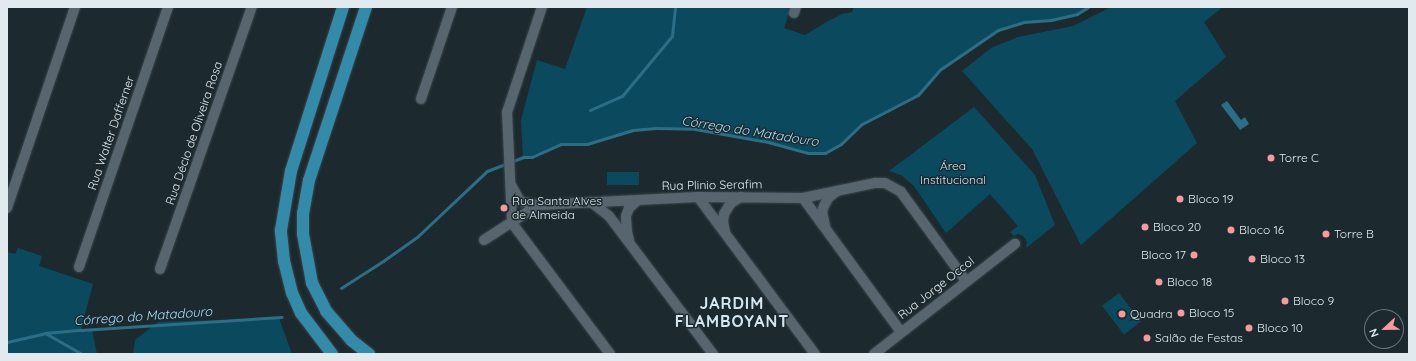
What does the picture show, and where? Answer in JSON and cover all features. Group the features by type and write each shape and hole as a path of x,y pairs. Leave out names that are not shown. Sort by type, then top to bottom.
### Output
{"main road":[{"path":"332,354 301,313 292,293 282,249 283,214 291,171 343,7"},
{"path":"366,7 309,180 303,213 303,234 312,283 326,311 351,340 369,354"}],"street":[{"path":"7,208 75,7"},
{"name":"Rua Walter Dafferner","path":"79,267 168,7"},
{"name":"Rua Décio de Oliveira Rosa","path":"160,268 252,7"},
{"path":"421,99 452,7"},
{"path":"542,7 507,112 512,223 610,354"},
{"name":"Rua Plinio Serafim","path":"510,181 520,201 538,206 698,197 803,198 875,183 885,183 901,192 966,281"},
{"path":"828,233 822,212 828,198 837,191"},
{"path":"698,197 815,354"},
{"path":"725,232 723,222 724,214 731,203 741,197"},
{"path":"803,198 901,332"},
{"path":"634,249 626,232 626,216 629,208 638,200"},
{"path":"591,202 605,211 713,354"},
{"name":"Rua Plinio Serafim","path":"484,240 538,206"},
{"name":"Rua Jorge Occol","path":"874,354 1015,244"}],"green space":[{"path":"587,7 791,7 784,28 805,35 842,14 852,12 854,7 1088,7 1077,14 1051,20 1024,22 998,30 941,69 918,95 862,124 841,144 825,153 808,153 768,142 695,129 656,128 633,130 587,144 561,144 532,157 523,157 521,120 537,60 565,69"},
{"path":"1111,7 1223,7 1204,22 1226,57 1175,101 1197,143 1081,245 1032,149 962,71 991,48 1018,37 1073,26"},
{"name":"Área Institucional","path":"974,107 1035,175 1055,225 1026,248 1027,242 1023,236 1018,234 1014,236 1010,232 1018,226 990,194 946,233 914,186 901,175 889,171"},
{"path":"607,172 639,172 639,185 607,185"},
{"path":"18,248 42,256 39,266 93,284 81,329 92,329 97,354 7,354 7,252 15,254"},
{"name":"Quadra","path":"1119,293 1141,322 1124,334 1102,306"},
{"path":"279,318 292,354 133,354 135,340 158,322"}],"shaded area":[{"path":"1227,101 1241,120 1245,117 1249,124 1240,130 1221,105"}],"waterway":[{"path":"590,110 622,96 672,36 675,7"},
{"name":"Córrego do Matadouro","path":"341,288 417,237 487,171 523,157 532,157 561,144 587,144 633,130 656,128 695,129 768,142 808,153 825,153 841,144 862,124 918,95 941,69 998,30 1024,22 1051,20 1077,14 1088,7"},
{"name":"Córrego do Matadouro","path":"7,342 45,333 282,317"},
{"path":"45,333 82,354"}],"place":[{"name":"Torre C","path":"1271,158"},
{"name":"Bloco 19","path":"1180,199"},
{"name":"Rua Santa Alves de Almeida","path":"504,208"},
{"name":"Bloco 20","path":"1145,227"},
{"name":"Bloco 16","path":"1231,230"},
{"name":"Torre B","path":"1326,234"},
{"name":"Bloco 17","path":"1194,255"},
{"name":"Bloco 13","path":"1252,259"},
{"name":"Bloco 18","path":"1159,282"},
{"name":"Bloco 9","path":"1285,301"},
{"name":"Bloco 15","path":"1181,313"},
{"name":"Quadra","path":"1122,314"},
{"name":"Bloco 10","path":"1249,328"},
{"name":"Salão de Festas","path":"1147,338"}],"district":[{"name":"JARDIM FLAMBOYANT","path":"732,312"}]}
